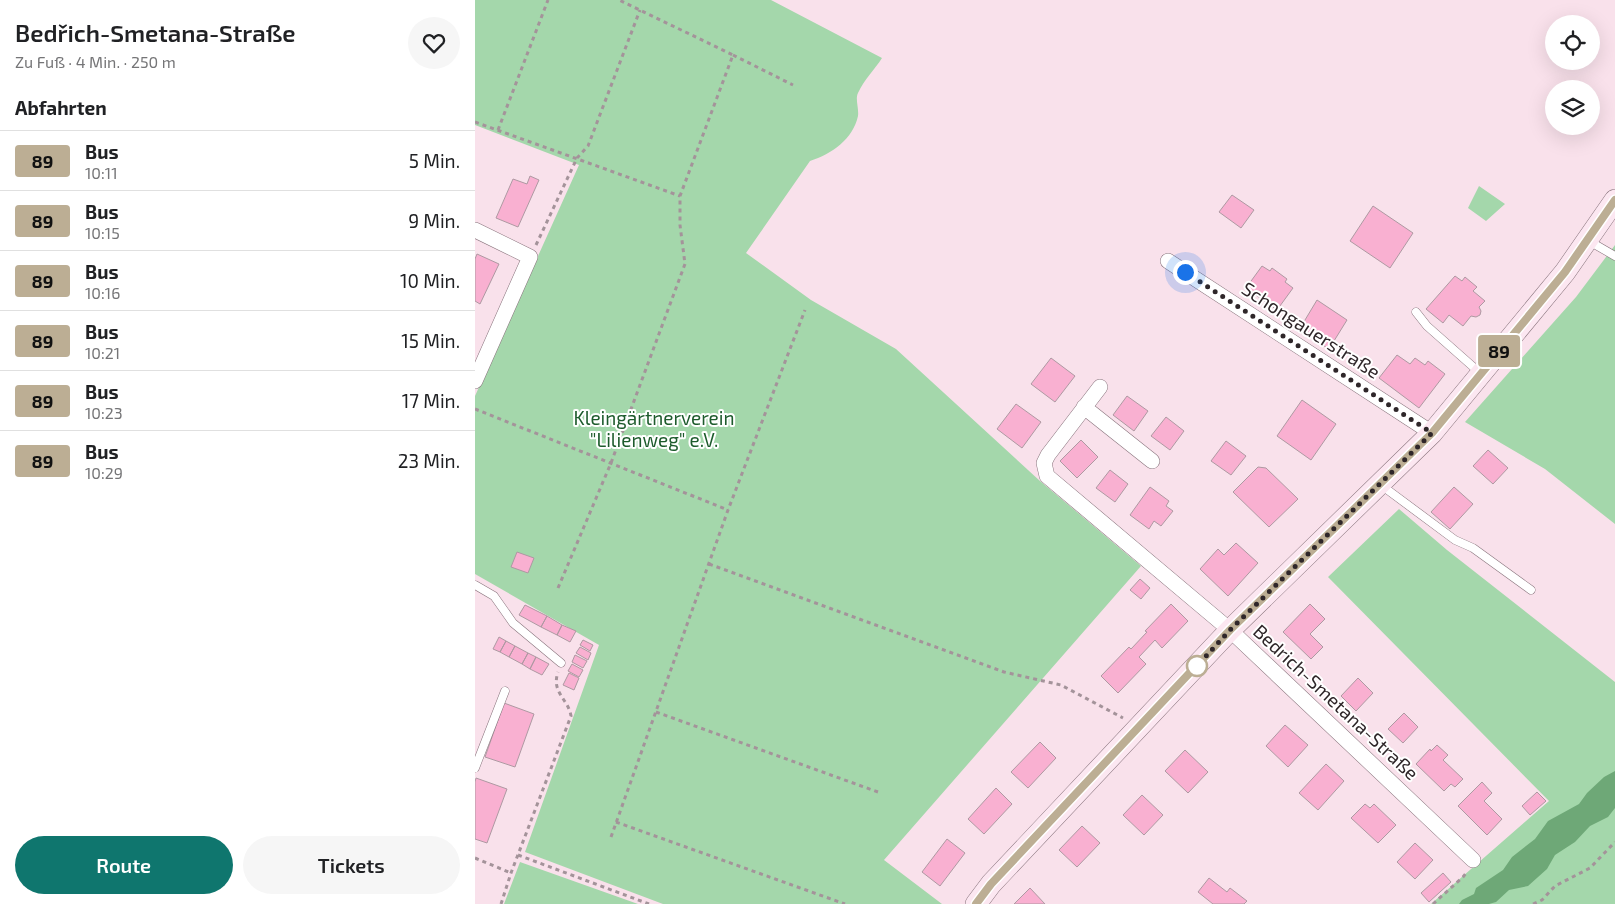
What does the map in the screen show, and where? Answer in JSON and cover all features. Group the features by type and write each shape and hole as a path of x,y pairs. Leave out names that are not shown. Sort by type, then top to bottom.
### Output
{"street":[{"path":"976,904 991,884 1230,630 1432,433 1565,272 1615,200"},
{"path":"475,230 530,257 475,380"},
{"name":"Schongauerstraße","path":"1168,261 1432,433"},
{"name":"Bedrich-Smetana-Straße","path":"1099,387 1048,455 1045,463 1047,476 1230,630 1473,860"},
{"path":"1084,407 1152,461"}],"lane":[{"path":"1587,240 1615,256"},
{"path":"1416,312 1427,326 1481,373"},
{"path":"1379,484 1455,540 1473,548 1531,590"},
{"path":"475,585 494,596 513,622 561,663"},
{"path":"475,768 505,691"}],"path":[{"path":"497,130 548,0"},
{"path":"619,0 793,85"},
{"path":"530,257 577,158 587,146 640,10"},
{"path":"558,588 611,463 685,264 680,225 680,196 733,55"},
{"path":"475,122 680,196"},
{"path":"611,837 728,510 805,310"},
{"path":"475,409 728,510"},
{"path":"709,564 1004,672 1061,685 1117,714 1138,728"},
{"path":"501,904 571,716 570,708 560,695 555,682 561,663"},
{"path":"656,712 878,792"},
{"path":"616,822 845,904"},
{"path":"1533,904 1542,900 1555,886 1589,868 1615,842"},
{"path":"518,855 649,904"},
{"path":"475,858 511,873"},
{"path":"1433,904 1463,877 1473,860"}],"green space":[{"name":"Kleingärtnerverein \"Lilienweg\" e.V.","path":"475,0 771,0 882,58 858,93 858,116 851,132 834,150 810,161 746,253 811,300 896,349 1040,481 1141,566 884,860 942,904 663,904 525,852 599,645 475,574 475,396 579,165 475,125"},
{"path":"1479,186 1505,204 1486,221 1468,208"},
{"path":"1615,245 1615,524 1545,469 1465,422 1576,297"},
{"path":"1399,509 1447,550 1615,682 1615,904 1431,904 1549,801 1328,577"},
{"path":"520,862 638,904 504,904"}],"shaded area":[{"path":"1615,771 1615,808 1608,817 1590,826 1575,842 1555,855 1547,869 1528,886 1509,890 1496,902 1489,904 1459,904 1462,900 1474,894 1476,888 1503,870 1512,857 1535,839 1548,821 1579,804 1587,793 1604,777"}],"building":[{"path":"530,176 539,180 518,227 496,218 513,179 527,184"},
{"path":"1232,195 1254,210 1241,228 1219,212"},
{"path":"1373,206 1413,233 1390,268 1350,241"},
{"path":"477,254 499,264 480,304 475,301 475,259"},
{"path":"1262,266 1270,271 1272,268 1287,279 1285,282 1293,288 1277,310 1246,288"},
{"path":"1455,276 1462,281 1465,277 1477,287 1473,291 1485,301 1479,307 1480,315 1476,317 1471,316 1463,326 1449,315 1443,323 1426,309"},
{"path":"1317,300 1347,320 1329,349 1299,330"},
{"path":"1397,355 1410,364 1415,358 1425,365 1428,361 1445,374 1419,408 1379,378"},
{"path":"1051,358 1075,376 1055,402 1031,384"},
{"path":"1127,396 1148,411 1134,431 1113,415"},
{"path":"1302,400 1336,424 1311,460 1277,436"},
{"path":"1016,404 1041,422 1022,448 997,429"},
{"path":"1166,417 1184,431 1170,450 1151,436"},
{"path":"1081,440 1098,457 1077,478 1060,461"},
{"path":"1226,441 1246,456 1231,475 1211,461"},
{"path":"1488,450 1508,468 1493,484 1473,466"},
{"path":"1258,467 1266,468 1298,499 1269,527 1233,492"},
{"path":"1110,470 1128,484 1115,502 1096,488"},
{"path":"1150,487 1169,501 1166,506 1173,511 1161,526 1154,521 1149,529 1130,515"},
{"path":"1454,487 1473,504 1450,529 1431,512"},
{"path":"1236,543 1258,563 1228,596 1200,569 1218,549 1224,555"},
{"path":"517,552 534,558 528,573 511,567"},
{"path":"1140,579 1150,588 1141,599 1130,590"},
{"path":"1171,604 1188,621 1162,648 1155,640 1139,657 1146,664 1118,693 1101,676 1129,647 1131,649"},
{"path":"1310,604 1325,619 1310,634 1323,647 1311,659 1283,632"},
{"path":"525,605 547,616 541,627 519,615"},
{"path":"547,616 562,625 557,635 541,627"},
{"path":"562,625 576,631 570,642 557,635"},
{"path":"499,637 506,641 500,652 493,649"},
{"path":"583,640 593,645 590,651 580,645"},
{"path":"506,641 515,646 509,657 500,652"},
{"path":"515,646 528,653 522,664 509,657"},
{"path":"580,647 591,653 588,660 576,653"},
{"path":"528,653 536,657 530,669 522,664"},
{"path":"575,655 587,661 583,668 572,662"},
{"path":"536,657 549,664 542,675 530,669"},
{"path":"572,664 583,670 579,677 568,671"},
{"path":"569,673 579,678 574,690 563,685"},
{"path":"1358,678 1373,693 1356,711 1341,696"},
{"path":"504,703 534,714 515,767 485,757"},
{"path":"1404,713 1418,727 1403,743 1388,729"},
{"path":"1285,725 1308,745 1288,767 1266,746"},
{"path":"1040,742 1056,758 1028,788 1011,772"},
{"path":"1437,745 1448,755 1443,760 1463,779 1455,787 1451,784 1444,791 1416,764 1430,749 1431,751"},
{"path":"1185,750 1208,772 1188,793 1165,771"},
{"path":"1326,764 1344,781 1318,810 1299,793"},
{"path":"476,778 507,789 487,843 475,839"},
{"path":"1482,782 1492,793 1484,801 1502,819 1487,835 1458,806"},
{"path":"996,788 1012,804 984,834 968,819"},
{"path":"1537,792 1546,801 1530,815 1522,806"},
{"path":"1142,795 1163,815 1144,835 1123,815"},
{"path":"1365,804 1370,808 1374,804 1396,825 1378,843 1351,818"},
{"path":"1082,826 1100,843 1077,867 1059,850"},
{"path":"947,839 965,853 940,886 922,872"},
{"path":"1415,843 1433,860 1415,879 1397,862"},
{"path":"1443,873 1451,882 1429,902 1421,893"},
{"path":"1209,878 1227,892 1230,888 1247,901 1244,904 1213,904 1198,892"},
{"path":"1030,888 1045,904 1014,904"}],"bus line":[{"name":"89","path":"976,904 991,884 1230,630 1432,433 1565,272 1615,200"}],"route":[{"path":"1185,272 1432,433 1230,630 1197,666"}]}
